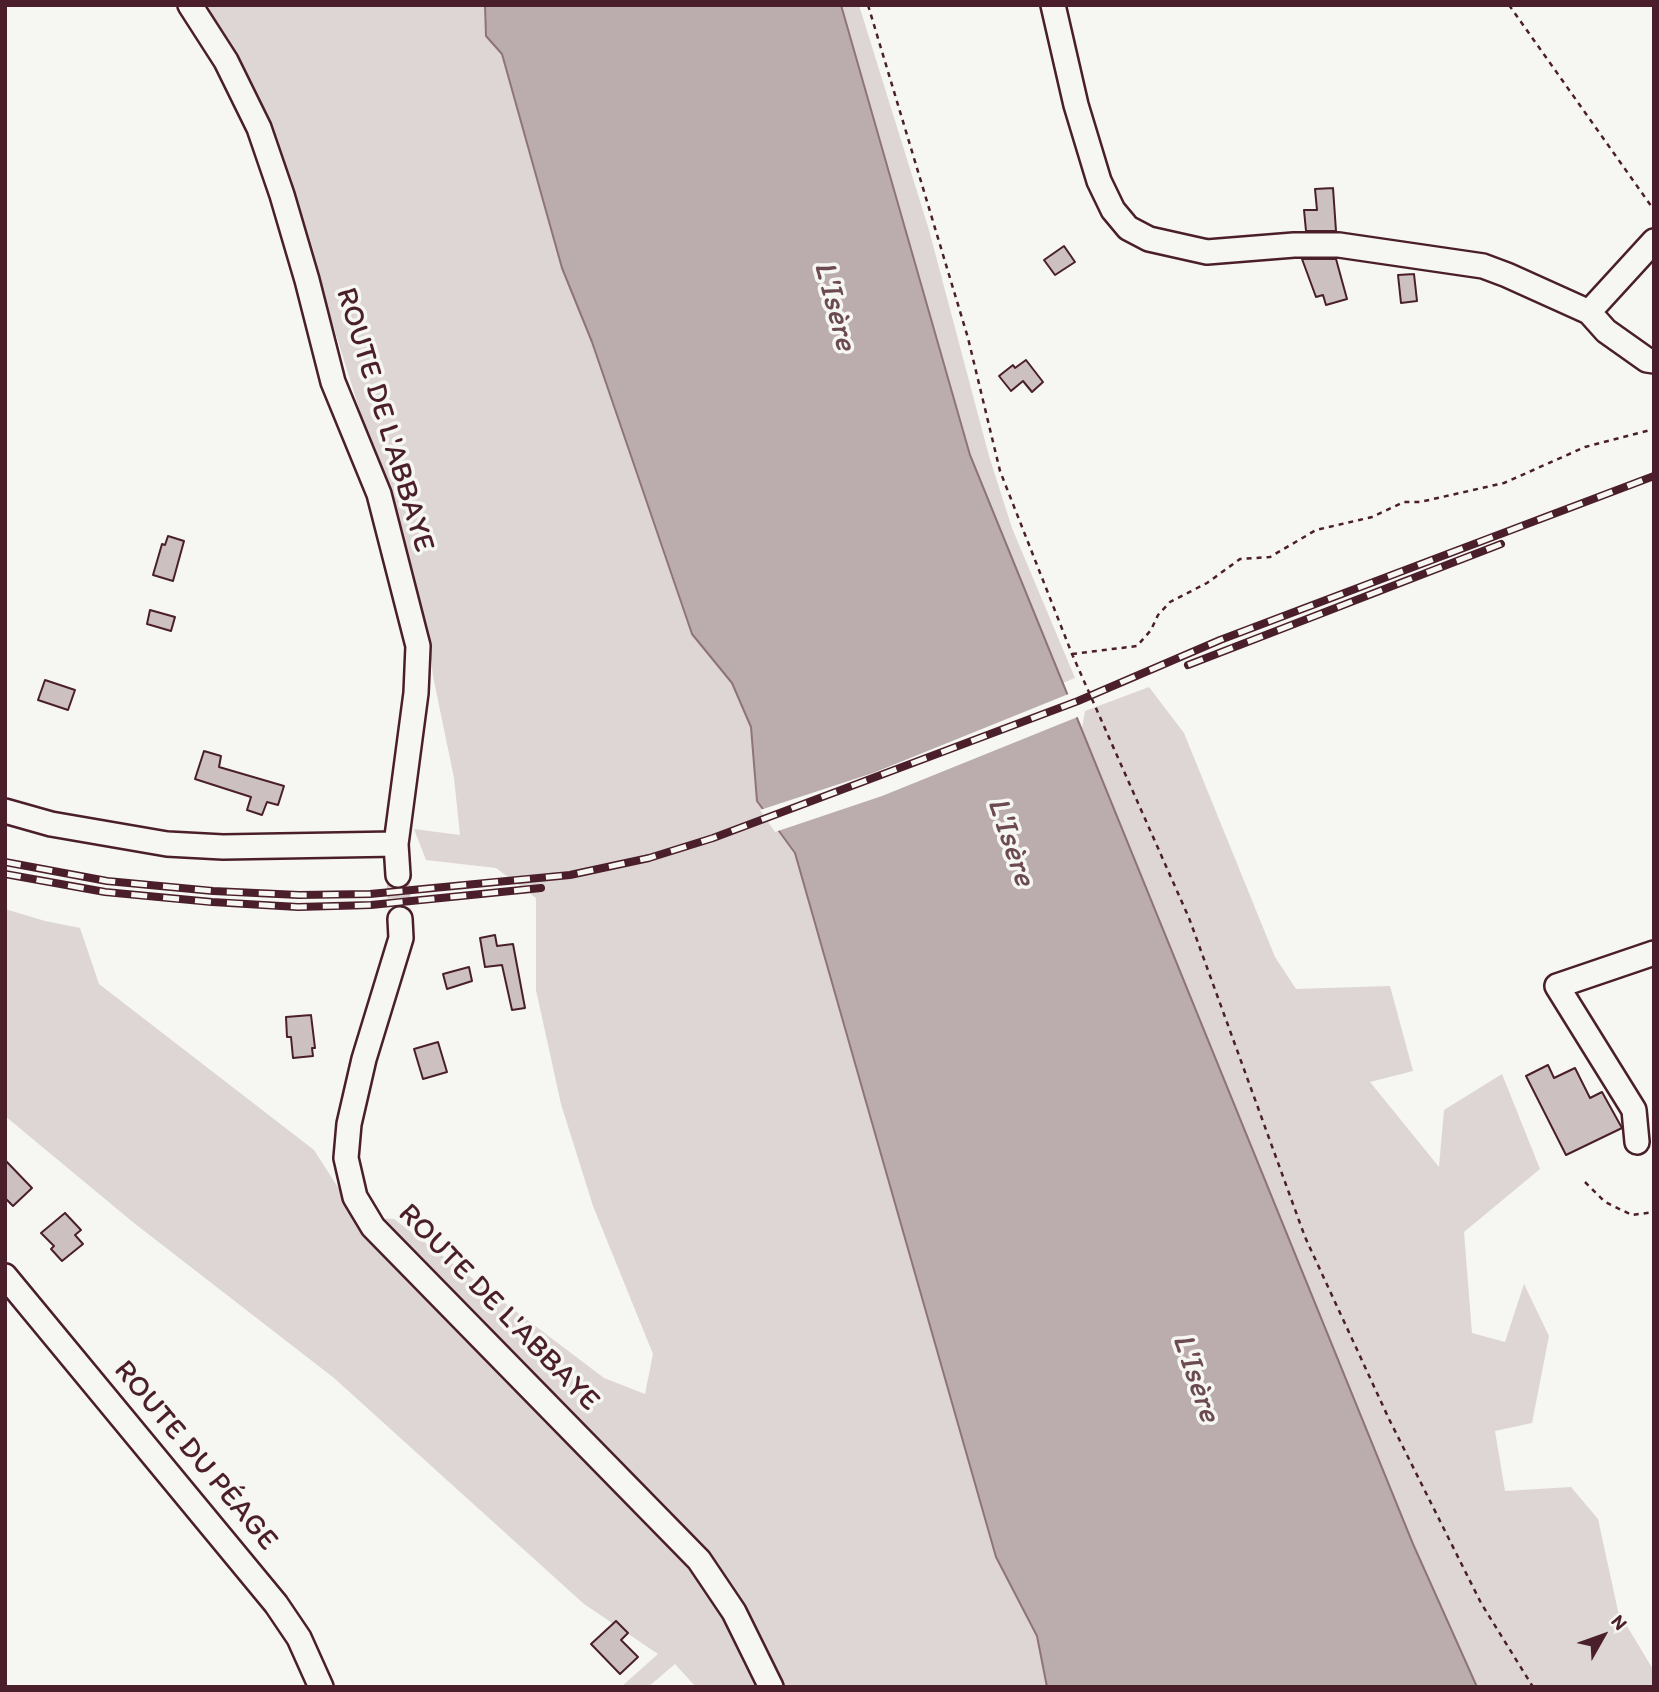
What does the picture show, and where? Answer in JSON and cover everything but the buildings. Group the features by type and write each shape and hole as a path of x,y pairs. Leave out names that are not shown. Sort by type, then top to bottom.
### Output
{"street":[{"name":"ROUTE DE L'ABBAYE","path":"190,5 226,61 259,128 282,195 333,382 379,494 418,646 416,693 396,844 398,875"},
{"path":"1053,5 1076,106 1099,181 1113,210 1128,228 1149,239 1207,252 1294,244 1339,245 1454,261 1507,275 1589,312 1606,331 1647,360 1654,361"},
{"path":"1589,312 1654,241"},
{"path":"5,811 51,824 167,844 223,847 396,844"},
{"name":"ROUTE DE L'ABBAYE","path":"400,919 401,938 364,1059 349,1124 346,1158 355,1197 373,1227 699,1560 734,1612 771,1687"},
{"path":"1637,1142 1634,1110 1557,986 1654,953"},
{"name":"ROUTE DU PÉAGE","path":"5,1276 276,1604 299,1638 321,1687"}],"path":[{"path":"868,5 968,338 1000,471 1072,654 1189,918 1305,1237 1389,1419 1481,1602 1533,1687"},
{"path":"1509,5 1654,209"},
{"path":"1072,654 1137,646 1170,602 1207,583 1240,559 1270,557 1317,530 1372,517 1404,502 1420,502 1504,483 1585,447 1654,429"},
{"path":"1585,1182 1605,1202 1632,1215 1654,1212"}],"shaded area":[{"path":"202,5 485,5 486,36 502,54 562,268 592,342 691,634 732,683 751,727 757,801 795,853 996,1557 1037,1636 1047,1687 696,1687 675,1664 648,1687 621,1687 658,1654 584,1604 334,1378 134,1223 5,1116 5,909 80,928 99,984 314,1150 357,1217 394,1219 604,1378 645,1394 653,1354 593,1206 561,1104 536,990 536,898 496,868 426,860 414,829 460,835 454,778 433,676 427,625 290,188"},
{"path":"841,5 859,5 929,230 989,456 1012,528 1075,678 1063,683 970,454"},
{"path":"1149,687 1184,733 1275,957 1296,989 1390,986 1413,1071 1370,1082 1439,1167 1444,1110 1502,1074 1540,1169 1464,1232 1472,1333 1505,1342 1524,1284 1549,1336 1532,1423 1495,1431 1505,1491 1571,1487 1598,1519 1618,1611 1654,1671 1654,1687 1477,1687 1413,1544 1082,728 1085,711"}],"water":[{"name":"L'Isère","path":"485,5 841,5 970,455 1413,1544 1477,1687 1047,1687 1037,1636 996,1557 795,853 757,801 751,727 732,683 692,634 592,342 562,268 502,54 486,36"}],"pier":[{"path":"1071,693 1080,716 882,796 775,832 760,810 873,773"}],"tunnel":[{"path":"398,875 400,919"}],"railway":[{"path":"5,862 107,881 213,891 299,895 370,894 570,875 649,858 713,838 1078,701 1220,640 1654,476"},
{"path":"1188,665 1501,544"},
{"path":"5,874 105,892 298,907 371,905 541,888"}]}
